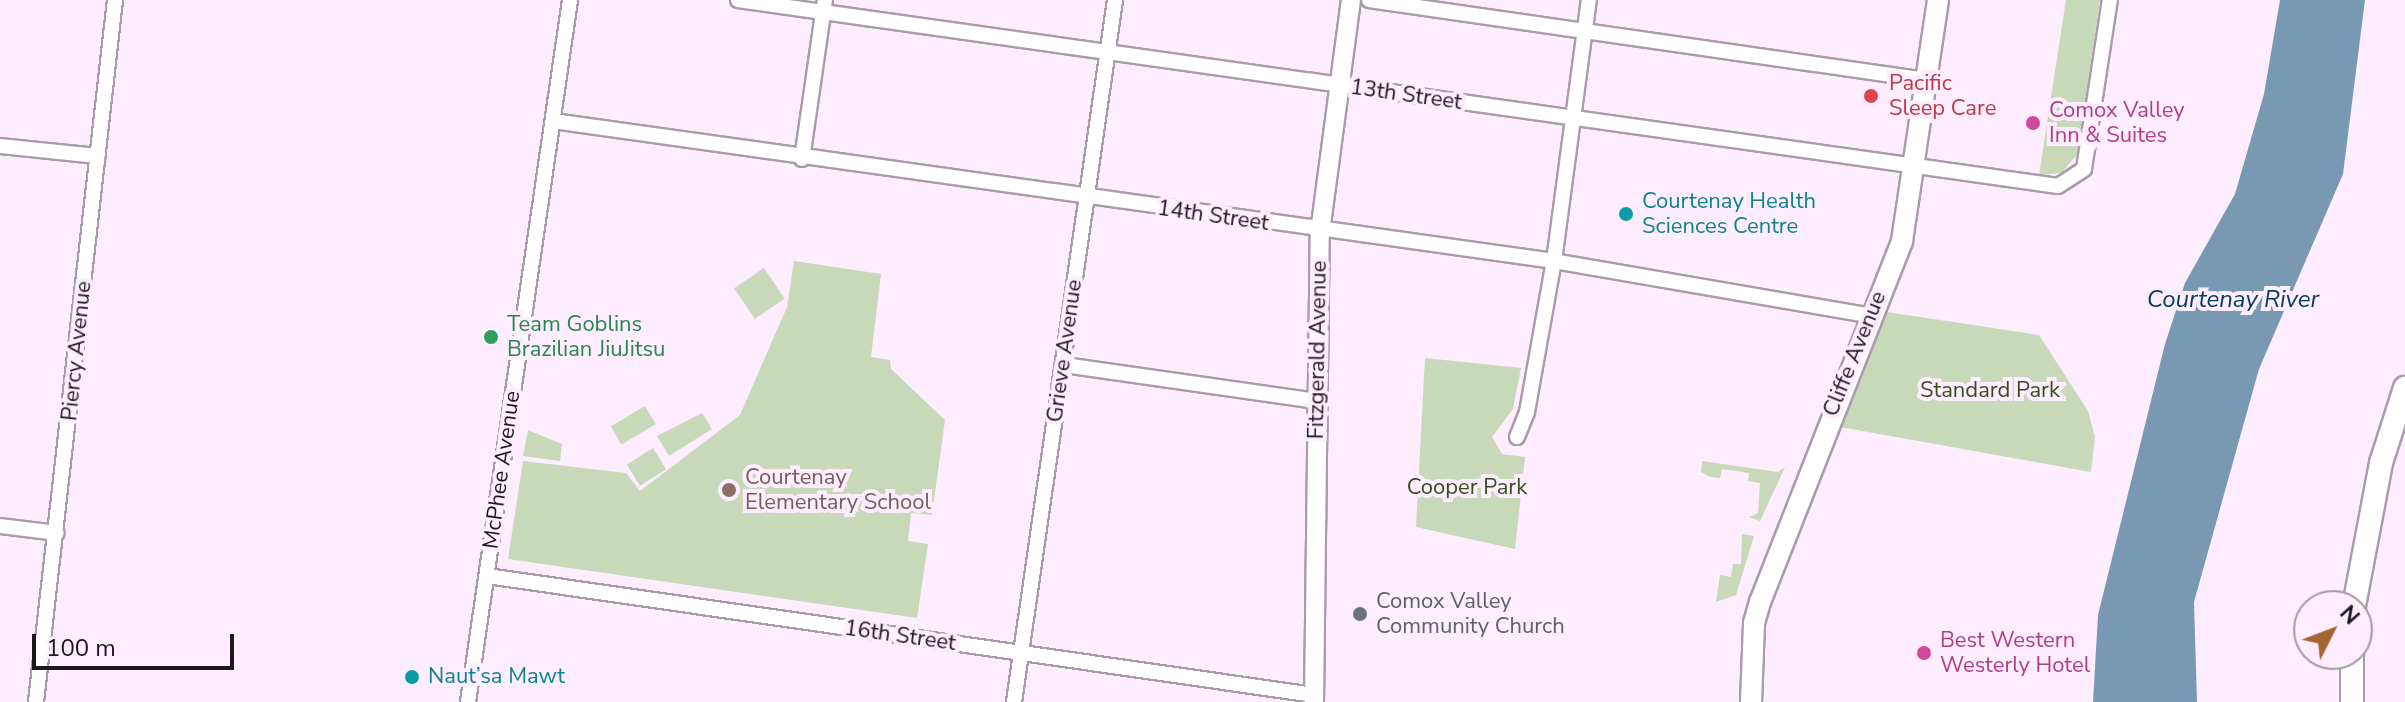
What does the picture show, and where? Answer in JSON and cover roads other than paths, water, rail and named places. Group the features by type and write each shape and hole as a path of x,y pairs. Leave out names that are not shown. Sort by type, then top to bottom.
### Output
{"main road":[{"name":"Cliffe Avenue","path":"1751,702 1754,623 1760,602 1902,241 1938,0"},
{"path":"2357,590 2381,463 2405,388"},
{"path":"2351,700 2352,670"}],"street":[{"name":"Piercy Avenue","path":"36,702 115,0"},
{"name":"McPhee Avenue","path":"468,702 570,0"},
{"name":"13th Street","path":"738,0 824,6 1107,53 2058,186 2073,181 2084,169 2110,0"},
{"name":"Grieve Avenue","path":"1014,702 1115,0"},
{"name":"Fitzgerald Avenue","path":"1314,698 1320,232 1336,85 1351,0"},
{"path":"1369,0 1926,80"},
{"path":"1517,437 1527,412 1554,261 1589,0"},
{"path":"802,159 824,6"},
{"name":"14th Street","path":"553,121 1320,232 1554,261 1872,316"},
{"path":"0,146 97,156"},
{"path":"1064,365 1318,401"},
{"path":"0,526 57,533"},
{"name":"16th Street","path":"487,576 1314,698"}],"water":[{"name":"Courtenay River","path":"2280,0 2365,0 2343,174 2259,369 2194,602 2197,702 2093,702 2098,615 2165,344 2185,283 2235,194 2264,94"}],"place":[{"name":"Pacific Sleep Care","path":"1871,96"},
{"name":"Comox Valley Inn & Suites","path":"2033,123"},
{"name":"Courtenay Health Sciences Centre","path":"1626,214"},
{"name":"Team Goblins Brazilian JiuJitsu","path":"491,337"},
{"name":"Courtenay Elementary School","path":"729,490"},
{"name":"Comox Valley Community Church","path":"1360,614"},
{"name":"Best Western Westerly Hotel","path":"1924,653"},
{"name":"Naut’sa Mawt","path":"412,677"}],"park label":[{"name":"Standard Park","path":"1990,391"},
{"name":"Cooper Park","path":"1467,488"}]}
